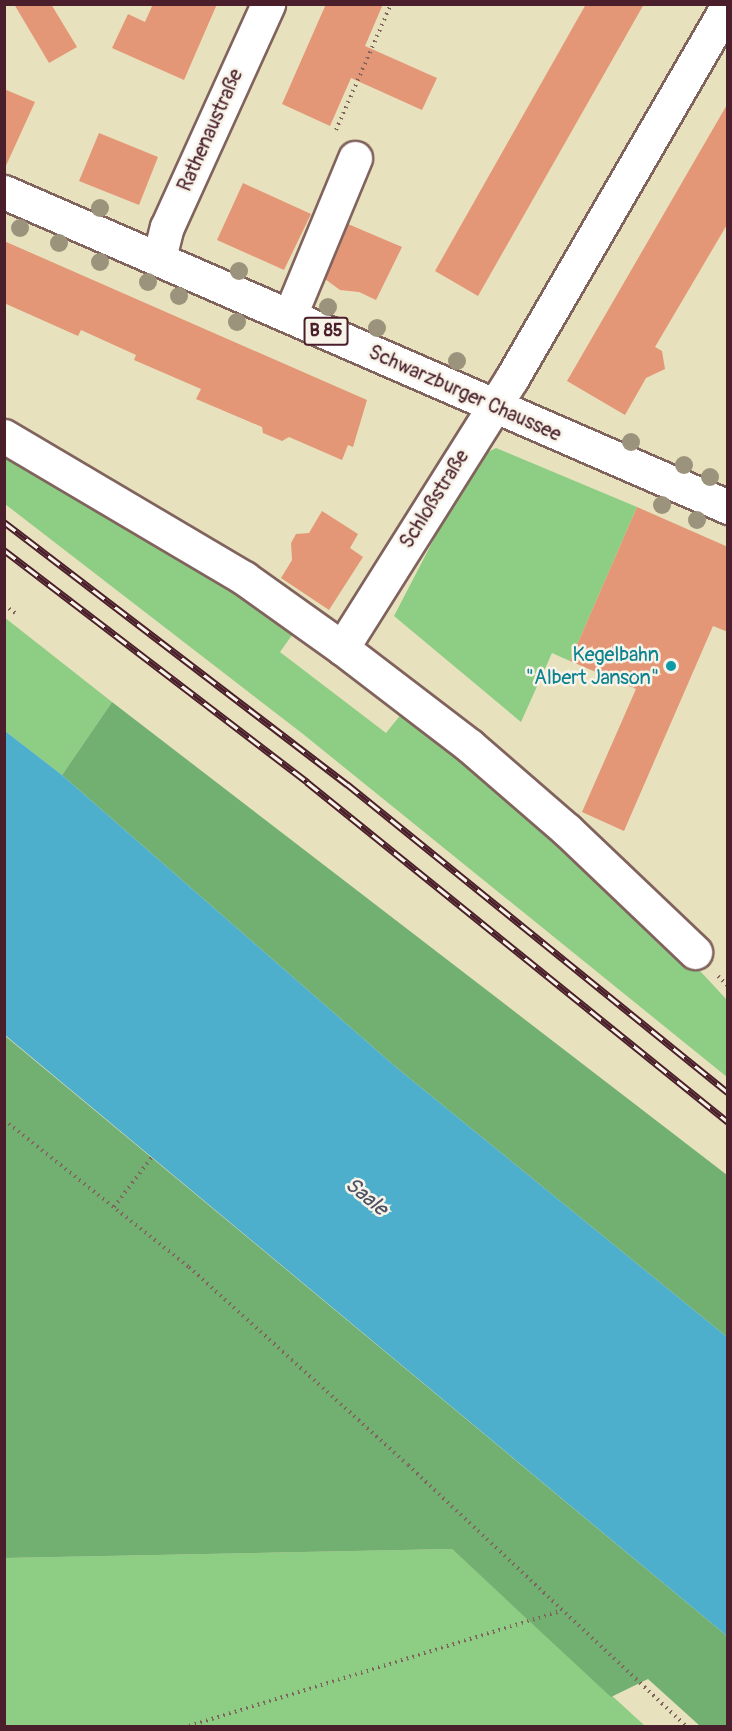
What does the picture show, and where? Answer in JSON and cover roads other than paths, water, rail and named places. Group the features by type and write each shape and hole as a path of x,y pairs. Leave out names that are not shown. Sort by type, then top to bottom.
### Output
{"street":[{"name":"Rathenaustraße","path":"159,258 167,227 268,4"},
{"name":"Schloßstraße","path":"342,648 493,405 728,6"},
{"path":"290,315 344,147"},
{"name":"Schwarzburger Chaussee","path":"4,192 728,507"},
{"path":"4,436 244,578 342,648 471,746 567,830 695,952"}],"water":[{"name":"Saale","path":"5,731 62,775 397,1068 727,1337 727,1636 5,1035"}],"railway":[{"path":"4,522 347,784 728,1092"},
{"path":"4,550 307,782 728,1122"}],"place":[{"name":"Kegelbahn \"Albert Janson\"","path":"671,666"}]}
